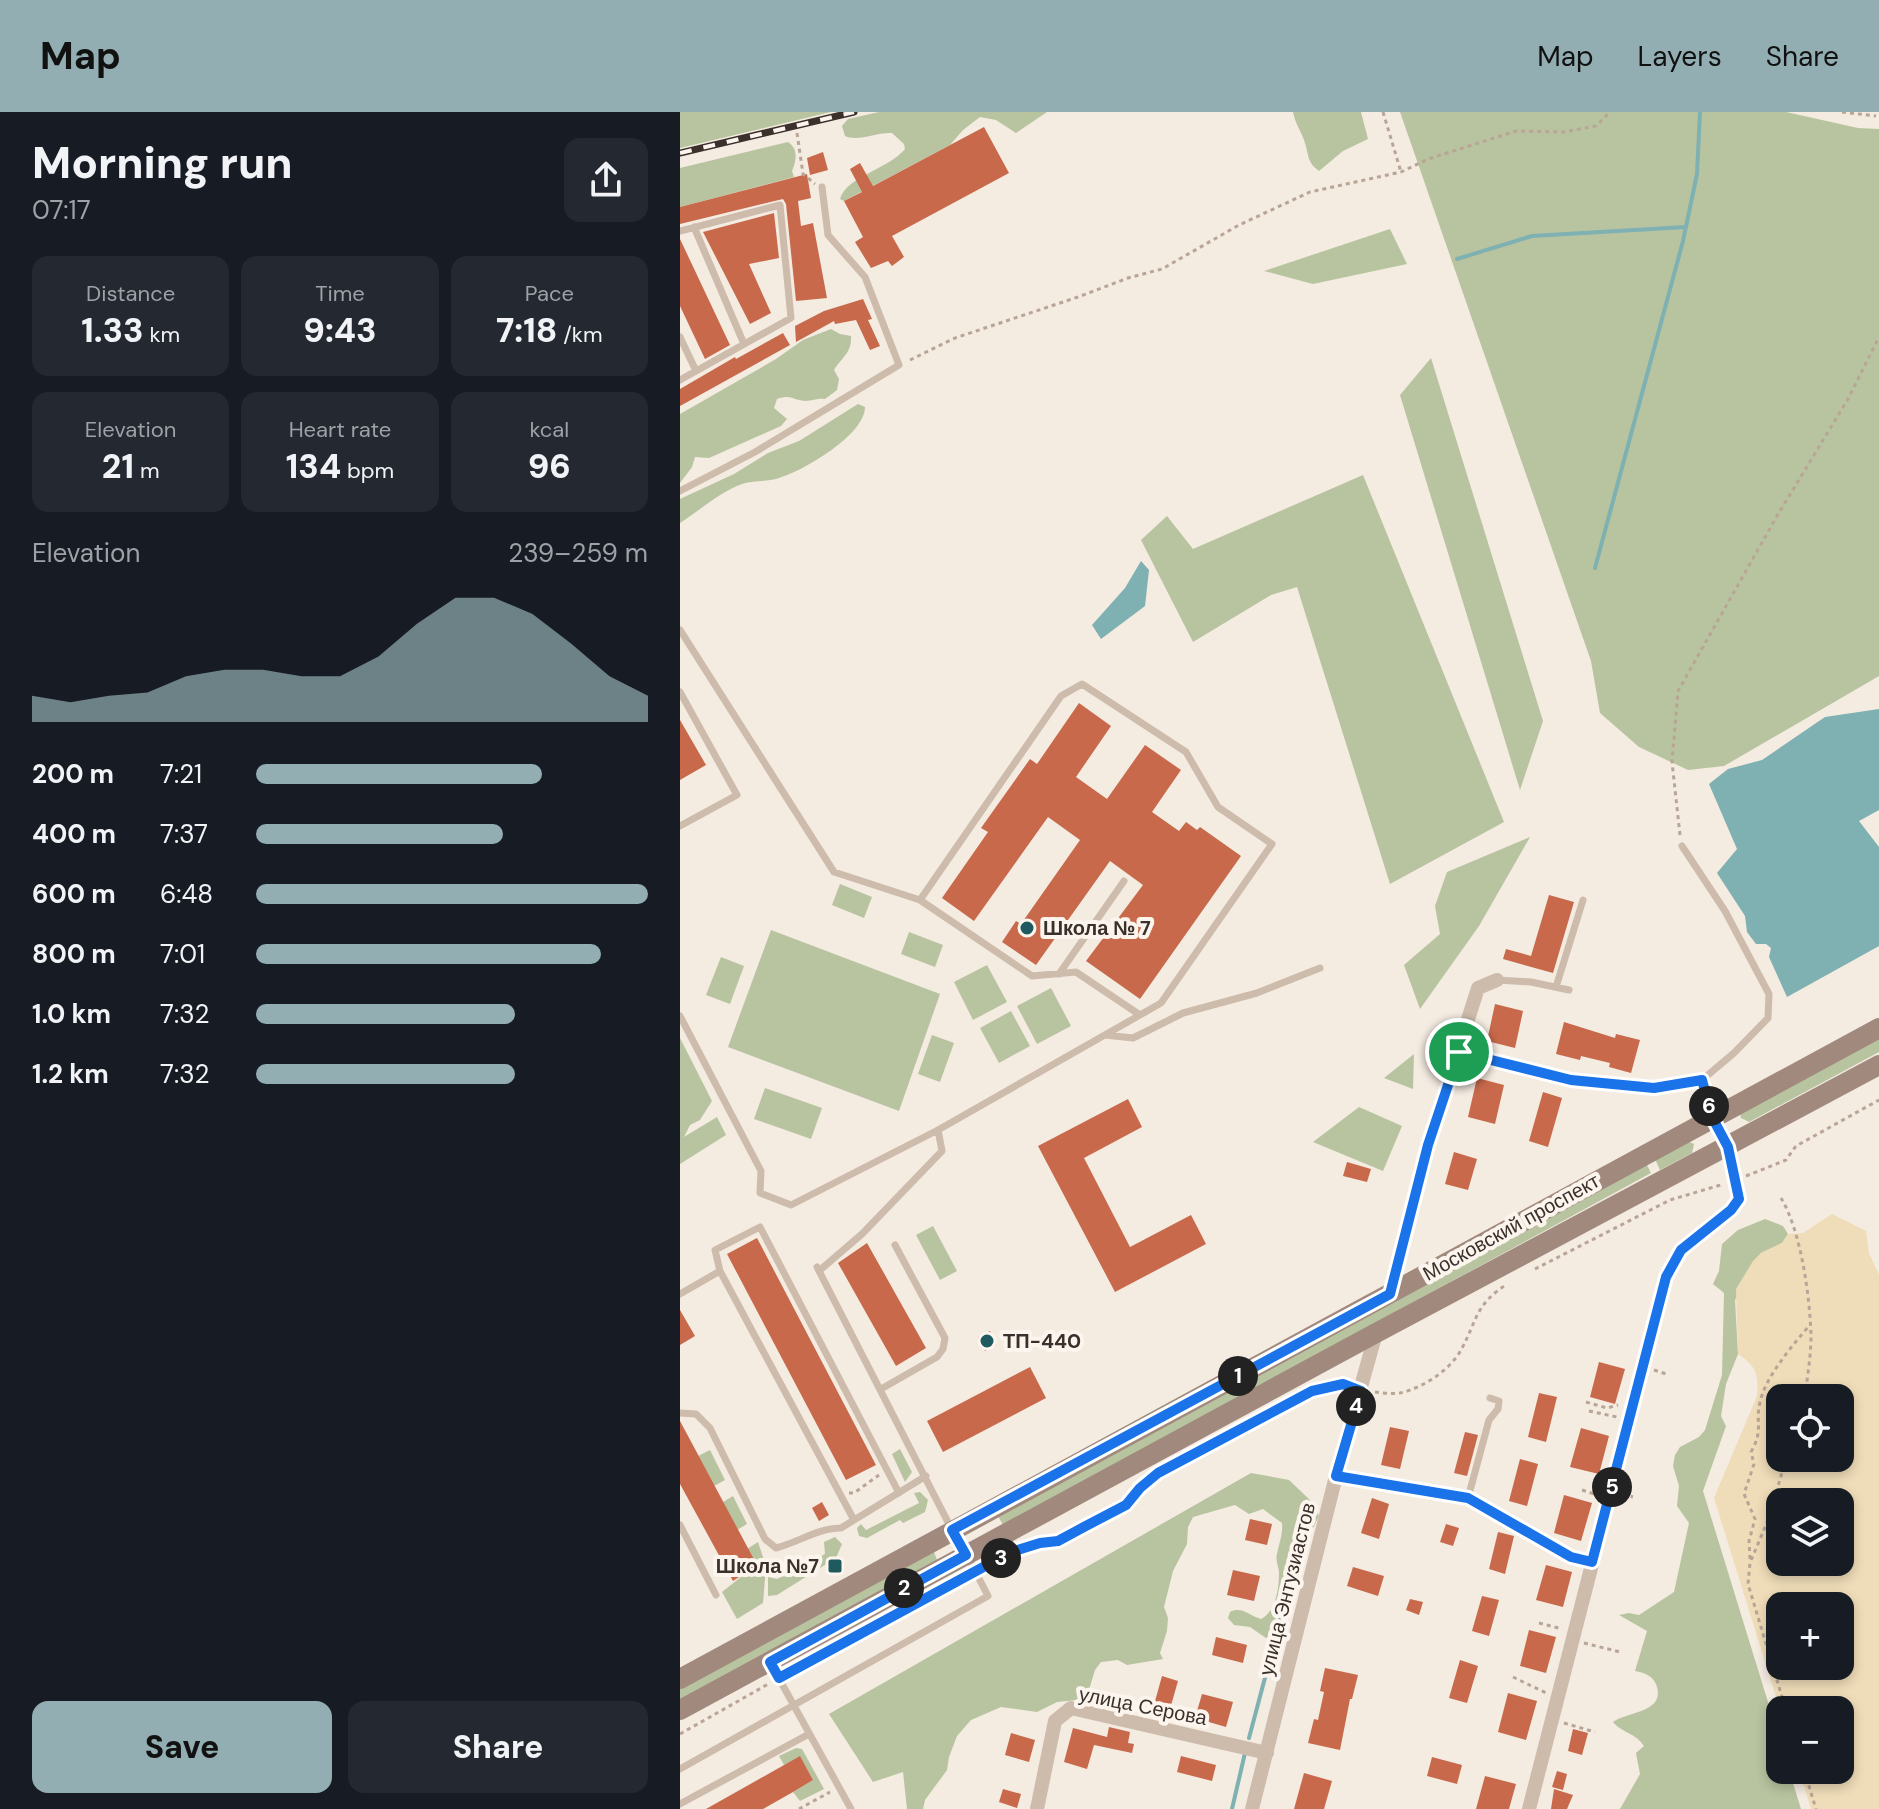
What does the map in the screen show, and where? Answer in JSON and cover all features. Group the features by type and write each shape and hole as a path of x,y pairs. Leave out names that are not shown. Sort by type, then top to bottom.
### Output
{"main road":[{"name":"Московский проспект","path":"680,1679 1879,1028"},
{"name":"Московский проспект","path":"680,1710 774,1670 971,1563 1376,1333 1879,1065"},
{"path":"1712,1117 1728,1147"},
{"path":"952,1530 971,1563"}],"street":[{"path":"1390,1294 1428,1145 1478,988 1497,980"},
{"path":"1529,1809 1666,1277 1681,1250 1731,1210 1739,1199 1728,1147"},
{"name":"улица Энтузиастов","path":"1252,1809 1336,1476 1376,1333"},
{"name":"улица Серова","path":"1037,1809 1055,1721 1071,1708 1267,1753"}],"lane":[{"path":"680,491 755,452 899,365 865,277 828,235 822,187"},
{"path":"680,231 780,205 791,318 680,380"},
{"path":"694,227 744,344"},
{"path":"680,337 696,371"},
{"path":"680,630 834,872 920,900 1032,976 1076,972 1140,1015"},
{"path":"680,1016 761,1171 760,1193 791,1205 938,1130 1161,1003 1272,844 1218,807 1186,752 1082,684 1061,696 920,900"},
{"path":"680,692 737,795 682,825 680,815"},
{"path":"1459,1052 1571,1080 1654,1088 1702,1080 1734,1053 1768,1018 1769,994 1725,911 1682,846"},
{"path":"1059,974 1124,881"},
{"path":"1556,987 1583,900"},
{"path":"1105,1035 1133,1038 1183,1013 1257,993 1320,968"},
{"path":"1497,980 1531,982 1569,990"},
{"path":"1702,1080 1712,1117"},
{"path":"938,1130 942,1151 862,1234 818,1269 952,1530"},
{"path":"854,1520 720,1271 715,1250 760,1227 899,1493"},
{"path":"881,1389 937,1357 943,1349 945,1338 895,1245"},
{"path":"680,1294 720,1271"},
{"path":"1468,1498 1489,1420 1498,1409 1499,1401 1490,1398"},
{"path":"680,1413 696,1414 710,1428 765,1539 776,1548 825,1528 841,1528 926,1476"},
{"path":"1336,1476 1468,1498 1571,1557 1592,1562"},
{"path":"680,1525 716,1595"},
{"path":"680,1769 988,1596 971,1563"},
{"path":"774,1670 851,1809"},
{"path":"680,1804 809,1734"}],"path":[{"path":"1383,112 1401,172"},
{"path":"899,365 955,338 1162,269 1239,225 1310,192 1401,172 1428,159 1516,131 1564,132 1596,126 1610,112"},
{"path":"1842,112 1876,116"},
{"path":"797,133 803,174 810,182 822,187"},
{"path":"1682,846 1672,762 1678,691 1777,516 1848,399 1879,337"},
{"path":"1523,1275 1670,1200 1774,1167 1786,1160 1796,1146 1879,1100"},
{"path":"1781,1198 1790,1213 1799,1244 1809,1326 1806,1384"},
{"path":"680,1734 774,1670 971,1563 1058,1541 1070,1535 1126,1505 1158,1473 1312,1391 1343,1384 1361,1391 1400,1393 1439,1374 1452,1365 1477,1311 1488,1296 1510,1282"},
{"path":"1782,1696 1748,1584 1749,1541 1755,1519 1744,1494 1754,1464 1751,1452 1759,1437 1760,1401 1782,1357 1809,1326"},
{"path":"1586,1402 1607,1408 1634,1404"},
{"path":"1589,1411 1630,1420"},
{"path":"838,1491 854,1493 878,1479 885,1465"},
{"path":"1750,1563 1770,1515 1782,1472"},
{"path":"1539,1623 1620,1652"},
{"path":"1513,1677 1558,1700"},
{"path":"1553,1720 1595,1732"},
{"path":"1808,1784 1816,1809"},
{"path":"799,1809 830,1792"}],"green space":[{"path":"680,112 831,112 680,148"},
{"path":"879,112 1047,112 1016,133 996,120 980,117 950,145 844,201 840,199 851,184 905,149 892,133 856,138 845,136 842,126 848,119"},
{"path":"1293,112 1361,112 1368,139 1343,151 1319,171 1310,162"},
{"path":"1400,112 1786,112 1858,128 1879,129 1879,676 1724,766 1688,770 1639,747 1600,713 1591,661"},
{"path":"788,142 795,152 794,177 680,207 680,168"},
{"path":"1390,229 1407,264 1313,284 1264,271"},
{"path":"831,329 851,336 848,351 834,370 839,379 837,390 825,399 777,399 774,408 787,419 781,426 709,458 695,457 680,483 680,414 803,340"},
{"path":"1431,358 1543,721 1520,790 1400,395"},
{"path":"858,404 865,407 855,429 817,460 790,474 734,487 680,523 680,499 734,474 768,453 799,441"},
{"path":"1363,475 1504,822 1390,884 1297,587 1271,595 1193,642 1141,540 1167,516 1193,549"},
{"path":"1530,837 1479,926 1420,1009 1404,965 1440,934 1435,906 1447,872"},
{"path":"840,884 872,897 864,918 832,905"},
{"path":"771,930 940,994 899,1111 728,1047"},
{"path":"909,932 943,945 935,967 901,954"},
{"path":"721,957 744,966 730,1004 706,995"},
{"path":"987,965 1007,1002 973,1020 954,982"},
{"path":"1051,988 1071,1026 1037,1044 1017,1006"},
{"path":"1011,1011 1030,1046 999,1063 980,1028"},
{"path":"932,1035 954,1043 940,1082 918,1074"},
{"path":"1879,1035 1879,1052 1749,1122 1741,1118 1740,1114"},
{"path":"680,1038 712,1101 700,1120 690,1125 684,1137 717,1117 726,1135 680,1164"},
{"path":"1414,1054 1413,1089 1384,1078"},
{"path":"765,1088 822,1108 811,1139 754,1119"},
{"path":"1359,1107 1402,1126 1383,1171 1313,1142"},
{"path":"1687,1141 1694,1144 1692,1153 1660,1170 1655,1159"},
{"path":"1646,1163 1651,1173 1003,1525 998,1516"},
{"path":"1765,1219 1783,1226 1788,1234 1782,1243 1761,1253 1735,1300 1738,1354 1726,1384 1721,1416 1726,1426 1703,1491 1766,1696 1766,1784 1793,1784 1801,1809 1620,1809 1640,1774 1636,1753 1644,1746 1613,1722 1651,1706 1658,1694 1652,1678 1635,1671 1647,1631 1619,1615 1639,1615 1674,1592 1689,1523 1677,1506 1679,1486 1673,1466 1680,1447 1699,1437 1705,1430 1722,1375 1724,1293 1713,1284 1719,1271 1722,1244 1738,1230"},
{"path":"933,1226 957,1271 940,1280 916,1235"},
{"path":"900,1449 912,1472 905,1482 892,1454"},
{"path":"710,1450 725,1480 714,1486 698,1456"},
{"path":"1251,1473 1289,1480 1311,1501 1319,1516 1300,1554 1286,1621 1276,1636 1266,1638 1250,1627 1234,1625 1228,1618 1230,1612 1238,1610 1261,1619 1270,1611 1278,1586 1277,1557 1282,1523 1263,1509 1249,1514 1235,1505 1193,1517 1188,1527 1187,1544 1173,1571 1164,1607 1168,1618 1160,1653 1163,1659 1127,1665 1118,1660 1101,1662 1095,1670 1088,1693 1077,1700 1057,1702 1037,1712 1001,1707 971,1720 957,1736 947,1770 925,1800 923,1809 907,1809 903,1772 873,1782 829,1714"},
{"path":"920,1492 928,1500 925,1512 903,1523 900,1520 867,1538 859,1536 857,1528 861,1524 866,1530 919,1503 914,1493"},
{"path":"733,1496 747,1524 737,1530 723,1502"},
{"path":"835,1537 842,1544 836,1558 777,1595 768,1596 768,1577 777,1579 825,1554 824,1542"},
{"path":"758,1542 766,1566 763,1603 737,1619 722,1592 756,1565 747,1549"},
{"path":"934,1552 937,1560 680,1700 680,1689"},
{"path":"796,1748 802,1749 824,1789 800,1801 793,1792 813,1780 800,1757 784,1765 779,1756"}],"sand":[{"path":"1832,1214 1866,1231 1869,1253 1879,1275 1879,1809 1811,1809 1803,1784 1854,1784 1854,1696 1776,1696 1771,1680 1854,1680 1854,1592 1766,1592 1766,1665 1714,1498 1757,1396 1755,1371 1738,1354 1736,1289 1753,1261 1761,1253 1782,1243 1788,1234 1803,1233"}],"water":[{"path":"1141,561 1149,570 1145,606 1101,639 1092,625 1125,588"},
{"path":"1879,709 1879,810 1859,821 1879,847 1879,946 1787,997 1769,957 1771,948 1766,944 1756,944 1747,932 1745,916 1717,873 1737,849 1709,784 1728,769 1762,760 1825,717"}],"building":[{"path":"984,127 1009,173 892,236 904,257 892,266 888,261 871,268 855,242 863,237 844,201 862,192 850,169 860,163 873,186"},
{"path":"823,152 828,170 810,175 807,158"},
{"path":"807,174 811,198 798,201 801,226 813,223 827,298 796,301 783,199 680,224 680,207"},
{"path":"774,213 779,258 749,264 771,313 750,324 703,232"},
{"path":"680,239 730,345 705,359 680,306"},
{"path":"863,299 872,319 868,320 880,346 870,350 856,320 835,324 834,321 796,342 795,326 824,311"},
{"path":"783,333 790,345 680,406 680,389"},
{"path":"1079,703 1111,726 1076,777 1107,799 1145,745 1181,770 1152,812 1179,831 1186,822 1197,830 1200,827 1241,856 1140,999 1086,961 1143,885 1110,861 1036,965 1002,942 1016,921 1021,924 1080,840 1048,817 974,921 942,898 988,832 981,828 1030,759 1037,764"},
{"path":"680,720 706,765 680,780"},
{"path":"1549,895 1574,902 1553,973 1503,959 1506,949 1531,956"},
{"path":"1495,1004 1523,1011 1515,1048 1487,1041"},
{"path":"1564,1022 1615,1038 1616,1034 1640,1040 1631,1073 1609,1067 1610,1063 1556,1054"},
{"path":"1477,1078 1504,1085 1495,1124 1468,1117"},
{"path":"1543,1092 1562,1098 1548,1147 1529,1141"},
{"path":"1128,1099 1142,1127 1084,1158 1130,1247 1191,1215 1206,1244 1115,1292 1038,1146"},
{"path":"1454,1152 1477,1159 1468,1190 1445,1184"},
{"path":"1347,1162 1371,1169 1367,1182 1343,1176"},
{"path":"757,1238 876,1465 846,1480 727,1254"},
{"path":"867,1243 926,1348 896,1366 838,1263"},
{"path":"680,1310 695,1336 680,1345"},
{"name":"ТП-440","path":"990,1331 996,1345 985,1351 978,1337"},
{"path":"1599,1362 1625,1369 1615,1404 1590,1397"},
{"path":"1030,1367 1046,1398 943,1452 927,1421"},
{"path":"1539,1393 1557,1397 1546,1442 1528,1437"},
{"path":"680,1421 757,1565 733,1581 680,1484"},
{"path":"1390,1427 1409,1431 1400,1469 1381,1465"},
{"path":"1581,1428 1609,1436 1599,1474 1570,1467"},
{"path":"1465,1432 1478,1435 1467,1476 1454,1473"},
{"path":"1520,1459 1538,1464 1527,1506 1509,1501"},
{"path":"1564,1495 1592,1503 1581,1541 1554,1533"},
{"path":"1372,1498 1389,1504 1379,1539 1361,1533"},
{"path":"822,1502 829,1515 819,1521 812,1508"},
{"path":"1250,1519 1272,1524 1267,1545 1245,1540"},
{"path":"1446,1524 1459,1528 1453,1546 1440,1542"},
{"path":"1498,1532 1514,1536 1505,1574 1489,1569"},
{"path":"1546,1565 1572,1572 1563,1607 1536,1600"},
{"path":"1353,1567 1384,1576 1378,1596 1347,1586"},
{"path":"1233,1570 1260,1576 1254,1601 1227,1595"},
{"path":"1482,1596 1499,1600 1489,1636 1472,1631"},
{"path":"1410,1599 1423,1602 1419,1615 1406,1610"},
{"path":"1529,1630 1556,1637 1546,1673 1520,1666"},
{"path":"1216,1637 1247,1645 1243,1663 1212,1655"},
{"path":"1460,1660 1478,1666 1467,1703 1449,1698"},
{"path":"1325,1668 1358,1675 1340,1750 1308,1743 1314,1719 1318,1720"},
{"path":"1162,1676 1178,1681 1170,1709 1154,1705"},
{"path":"1508,1693 1537,1701 1526,1740 1498,1732"},
{"path":"1202,1694 1233,1702 1226,1727 1195,1718"},
{"path":"1109,1727 1130,1732 1128,1743 1134,1744 1132,1753 1094,1745 1087,1769 1064,1762 1073,1728 1107,1737"},
{"path":"1573,1729 1588,1733 1582,1755 1568,1751"},
{"path":"1011,1733 1035,1740 1029,1762 1005,1755"},
{"path":"800,1756 813,1780 763,1809 706,1809"},
{"path":"1181,1756 1216,1765 1212,1781 1177,1772"},
{"path":"1432,1757 1462,1765 1457,1784 1427,1776"},
{"path":"1557,1771 1567,1774 1563,1790 1552,1787"},
{"path":"1304,1773 1332,1781 1324,1809 1294,1809"},
{"path":"1485,1776 1516,1784 1509,1809 1476,1809"},
{"path":"1003,1789 1021,1794 1017,1808 999,1802"},
{"path":"1554,1789 1573,1795 1567,1809 1551,1809"}],"waterway":[{"path":"1595,568 1683,241 1697,174 1700,112"},
{"path":"1457,259 1532,236 1686,227"},
{"path":"1249,1738 1305,1527"},
{"path":"1232,1809 1245,1753"}],"railway":[{"path":"680,153 854,112"}],"place":[{"name":"Школа № 7","path":"1027,928"},
{"name":"ТП-440","path":"987,1341"},
{"name":"Школа №7","path":"835,1566"}],"route":[{"path":"1459,1052 1571,1080 1654,1088 1702,1080 1712,1117 1728,1147 1739,1199 1731,1210 1681,1250 1666,1277 1592,1562 1571,1557 1468,1498 1336,1476 1361,1391 1343,1384 1312,1391 1196,1451 1158,1473 1126,1505 1058,1541 1011,1552 779,1678 770,1662 966,1555 952,1530 1390,1294 1428,1145 1459,1052"}]}
